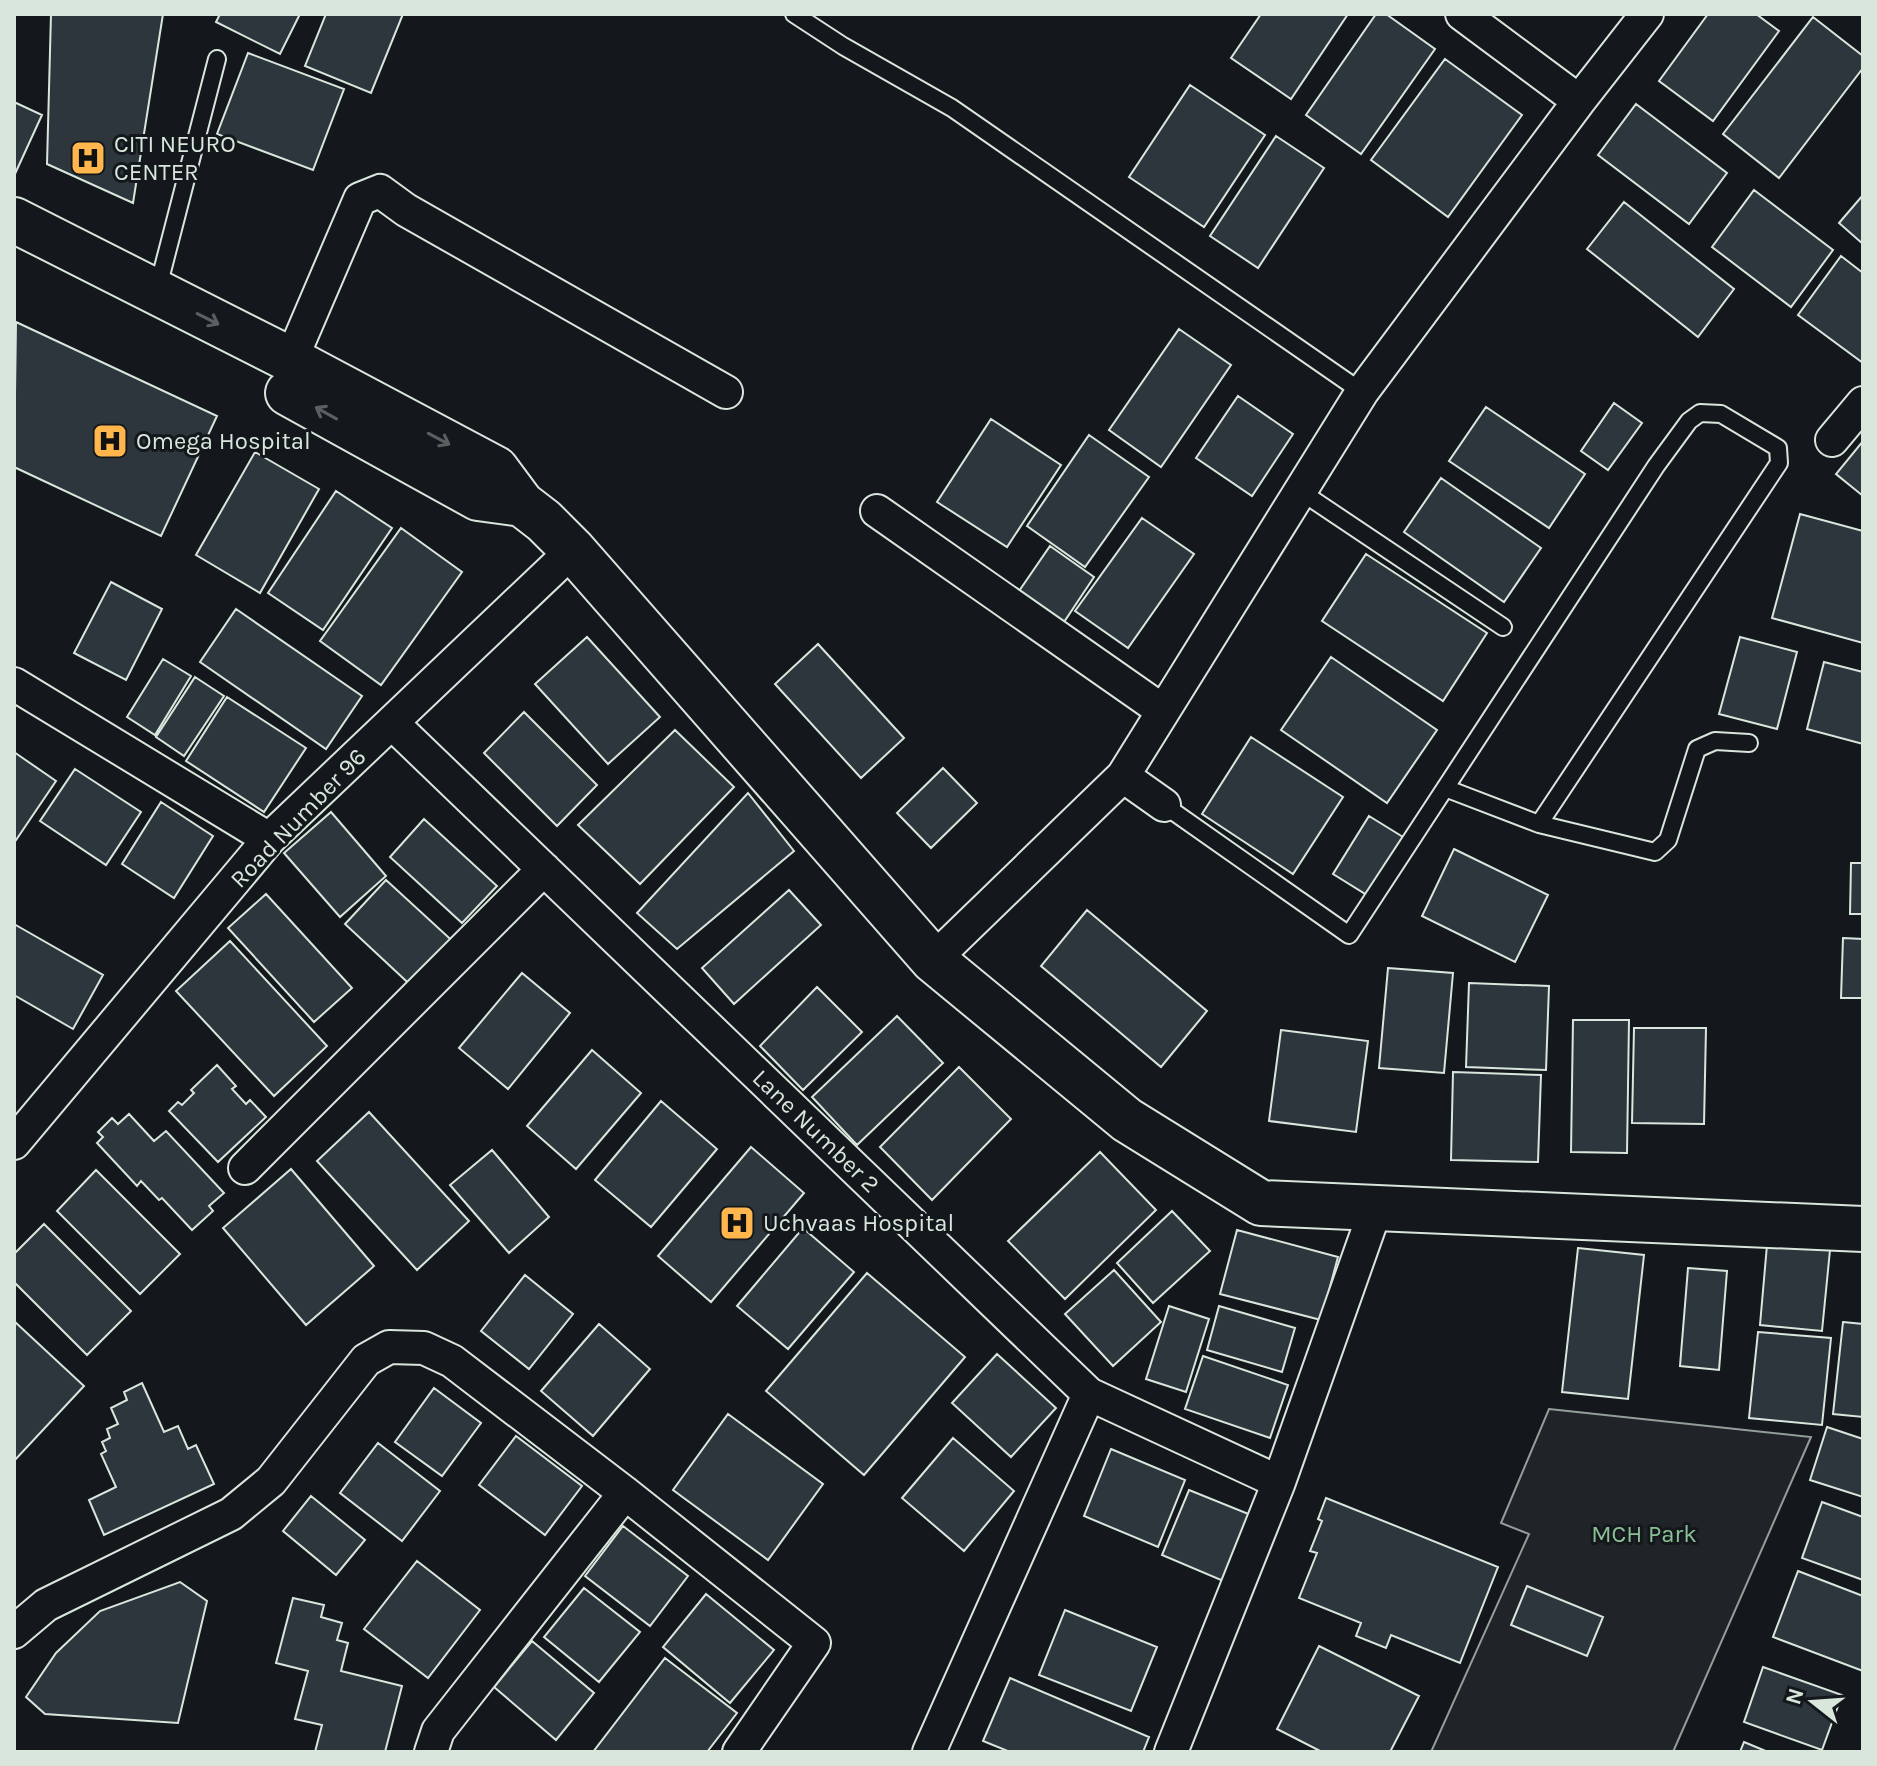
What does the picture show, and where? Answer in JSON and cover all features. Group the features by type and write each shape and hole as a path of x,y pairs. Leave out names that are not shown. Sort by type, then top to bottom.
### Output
{"street":[{"path":"1462,14 1579,101"},
{"path":"933,960 1123,776 1362,392 1647,14"},
{"path":"291,360 360,199 380,191 406,210 726,392"},
{"path":"14,220 291,360 496,469 522,504 573,550 933,960 1127,1120 1261,1203 1863,1229"},
{"path":"14,250 312,405 478,498 522,504"},
{"path":"1832,440 1863,403"},
{"path":"877,511 1163,711"},
{"name":"Road Number 96","path":"18,1132 269,839 573,550"},
{"path":"14,684 269,839"},
{"name":"Lane Number 2","path":"392,723 1089,1394 1279,1482"},
{"path":"1123,776 1164,805"},
{"path":"245,1168 544,869"},
{"path":"1171,1752 1279,1482 1376,1208"},
{"path":"14,1632 46,1605 231,1514 271,1481 366,1360 389,1347 424,1348 452,1361 814,1643 739,1752"},
{"path":"929,1752 1089,1394"},
{"path":"431,1752 438,1731 625,1493"}],"lane":[{"path":"794,14 843,46 952,108 1362,392"},
{"path":"156,292 217,59"},
{"path":"1164,805 1349,935 1681,432 1700,413 1721,414 1778,448 1779,463 1539,824"},
{"path":"1300,491 1503,627"},
{"path":"1445,788 1539,824 1655,852 1668,840 1697,749 1715,741 1749,743"}],"green space":[{"name":"MCH Park","path":"1549,1409 1811,1437 1673,1752 1431,1752 1529,1534 1501,1523"}],"building":[{"path":"51,14 163,14 133,203 47,164"},
{"path":"220,14 300,14 280,54 216,22"},
{"path":"326,14 403,14 371,93 305,66"},
{"path":"1261,14 1348,14 1291,99 1231,58"},
{"path":"1376,14 1386,14 1435,49 1361,154 1306,115"},
{"path":"1708,14 1756,14 1779,31 1713,121 1659,81"},
{"path":"1813,17 1863,56 1863,68 1779,178 1723,134"},
{"path":"248,53 344,89 313,170 217,134"},
{"path":"1445,59 1522,115 1448,217 1371,160"},
{"path":"1190,85 1265,135 1204,227 1129,177"},
{"path":"14,102 42,115 14,176"},
{"path":"1636,104 1727,173 1689,224 1598,155"},
{"path":"1276,136 1324,168 1258,268 1210,236"},
{"path":"1754,190 1833,250 1791,307 1712,247"},
{"path":"1863,195 1863,244 1839,223"},
{"path":"1624,202 1734,289 1698,337 1587,249"},
{"path":"1841,256 1863,273 1863,363 1798,315"},
{"name":"Omega Hospital","path":"16,322 217,416 161,536 14,467"},
{"path":"1179,329 1231,365 1161,467 1109,430"},
{"path":"1238,396 1293,434 1252,496 1196,458"},
{"path":"1614,403 1642,423 1608,470 1581,451"},
{"path":"1486,407 1585,474 1549,528 1449,461"},
{"path":"991,419 1061,465 1007,547 937,502"},
{"path":"1089,435 1149,477 1085,567 1027,526"},
{"path":"1863,441 1863,496 1836,474"},
{"path":"255,452 319,489 260,593 196,555"},
{"path":"1441,478 1541,548 1504,602 1404,532"},
{"path":"336,491 392,528 323,630 268,593"},
{"path":"1800,514 1863,531 1863,643 1772,618"},
{"path":"1142,518 1194,554 1128,648 1075,611"},
{"path":"401,528 462,572 381,685 320,641"},
{"path":"1050,546 1094,577 1062,625 1017,594"},
{"path":"1366,554 1487,633 1443,701 1322,621"},
{"path":"111,582 162,609 126,680 74,653"},
{"path":"236,609 362,696 326,749 200,662"},
{"path":"587,637 660,717 608,764 535,684"},
{"path":"1740,637 1797,652 1777,729 1719,714"},
{"path":"818,644 904,738 861,778 775,684"},
{"path":"1331,657 1437,730 1387,803 1281,730"},
{"path":"163,659 191,676 155,735 127,717"},
{"path":"1824,662 1863,672 1863,744 1807,729"},
{"path":"195,677 224,696 184,756 156,737"},
{"path":"227,697 306,748 264,812 186,761"},
{"path":"524,712 597,785 557,826 484,753"},
{"path":"675,730 734,787 640,884 578,825"},
{"path":"1251,737 1343,797 1293,874 1202,814"},
{"path":"14,752 56,781 14,843"},
{"path":"943,768 977,803 931,848 897,813"},
{"path":"75,769 141,812 106,865 40,821"},
{"path":"748,793 794,851 677,949 637,913"},
{"path":"161,802 213,836 174,898 122,864"},
{"path":"331,812 386,876 340,917 284,853"},
{"path":"1369,816 1403,837 1367,895 1333,874"},
{"path":"424,819 497,886 462,923 390,857"},
{"path":"1454,849 1548,895 1515,962 1422,916"},
{"path":"1851,863 1863,863 1863,914 1850,914"},
{"path":"386,880 459,947 418,992 345,924"},
{"path":"789,890 821,925 734,1004 702,968"},
{"path":"266,894 352,988 314,1022 228,928"},
{"path":"1087,910 1207,1011 1161,1067 1041,966"},
{"path":"14,924 103,975 73,1029 14,995"},
{"path":"1843,938 1863,939 1863,998 1841,998"},
{"path":"230,941 327,1046 274,1096 176,991"},
{"path":"1388,968 1453,973 1444,1073 1379,1068"},
{"path":"522,973 570,1013 508,1089 459,1048"},
{"path":"1469,983 1549,986 1546,1070 1466,1067"},
{"path":"817,987 862,1032 803,1090 760,1046"},
{"path":"897,1016 943,1063 857,1145 812,1097"},
{"path":"1573,1020 1629,1020 1627,1153 1571,1152"},
{"path":"1634,1028 1706,1028 1704,1124 1632,1123"},
{"path":"1281,1030 1368,1041 1356,1132 1269,1121"},
{"path":"592,1050 641,1093 576,1169 527,1126"},
{"path":"217,1065 236,1086 232,1089 246,1104 250,1100 266,1117 218,1162 169,1111 178,1102 182,1105 194,1093 191,1090"},
{"path":"959,1067 1011,1119 932,1200 880,1147"},
{"path":"1453,1072 1541,1075 1538,1162 1451,1160"},
{"path":"661,1101 717,1149 651,1227 595,1180"},
{"path":"369,1112 469,1221 417,1270 317,1161"},
{"path":"129,1114 154,1141 166,1131 224,1193 209,1206 213,1211 192,1230 141,1181 137,1186 97,1143 103,1137 98,1132 112,1118 118,1124"},
{"path":"751,1147 804,1193 711,1302 658,1256"},
{"path":"492,1150 549,1217 509,1253 450,1185"},
{"path":"1100,1152 1156,1210 1065,1299 1008,1241"},
{"path":"291,1169 374,1266 306,1325 223,1228"},
{"path":"96,1170 180,1254 140,1294 57,1211"},
{"path":"1172,1211 1210,1251 1153,1303 1117,1263"},
{"path":"44,1224 131,1311 87,1355 14,1282 14,1254"},
{"path":"803,1228 854,1272 788,1349 737,1306"},
{"path":"1237,1230 1338,1257 1321,1320 1220,1294"},
{"path":"1767,1245 1830,1250 1822,1331 1760,1325"},
{"path":"1578,1248 1644,1255 1628,1399 1562,1392"},
{"path":"1688,1268 1727,1271 1719,1370 1680,1366"},
{"path":"1114,1270 1161,1322 1113,1366 1065,1314"},
{"path":"867,1273 965,1357 864,1475 766,1391"},
{"path":"525,1275 573,1314 529,1369 481,1331"},
{"path":"1169,1306 1209,1319 1186,1392 1146,1379"},
{"path":"1219,1306 1295,1328 1282,1372 1207,1350"},
{"path":"14,1321 84,1386 14,1461"},
{"path":"1843,1322 1863,1324 1863,1417 1833,1414"},
{"path":"599,1324 650,1369 593,1436 541,1391"},
{"path":"1758,1332 1831,1338 1822,1425 1749,1418"},
{"path":"997,1354 1056,1408 1011,1457 952,1403"},
{"path":"1203,1356 1288,1385 1270,1438 1185,1409"},
{"path":"142,1383 164,1432 178,1426 188,1449 196,1445 214,1484 104,1535 89,1500 116,1487 101,1454 106,1451 102,1442 110,1438 107,1429 118,1424 111,1408 127,1400 124,1392"},
{"path":"434,1388 481,1423 442,1476 395,1442"},
{"path":"728,1414 823,1484 768,1560 673,1490"},
{"path":"1827,1427 1863,1439 1863,1497 1810,1480"},
{"path":"516,1436 582,1486 545,1535 479,1485"},
{"path":"953,1438 1014,1491 964,1551 902,1498"},
{"path":"378,1443 440,1491 402,1541 340,1493"},
{"path":"1111,1449 1185,1480 1158,1547 1084,1516"},
{"path":"1189,1490 1256,1517 1228,1583 1162,1555"},
{"path":"311,1496 365,1540 336,1575 283,1531"},
{"path":"1326,1498 1498,1567 1460,1663 1391,1635 1386,1648 1356,1636 1361,1623 1299,1598 1317,1553 1310,1551 1322,1521 1318,1519"},
{"path":"1822,1502 1863,1517 1863,1580 1802,1558"},
{"path":"623,1526 688,1576 650,1626 585,1576"},
{"path":"417,1561 480,1610 428,1678 364,1629"},
{"path":"1798,1571 1863,1596 1863,1671 1773,1637"},
{"path":"180,1582 207,1601 178,1723 45,1714 26,1697 56,1653 100,1611"},
{"path":"1527,1586 1603,1617 1587,1656 1511,1625"},
{"path":"584,1588 640,1632 599,1682 544,1637"},
{"path":"706,1594 774,1650 730,1703 663,1647"},
{"path":"293,1598 324,1605 321,1617 342,1623 337,1640 348,1643 341,1671 402,1686 385,1752 315,1752 322,1725 295,1719 308,1671 276,1663"},
{"path":"1065,1610 1157,1647 1131,1711 1039,1675"},
{"path":"532,1641 594,1693 556,1740 494,1687"},
{"path":"1319,1646 1419,1696 1390,1752 1322,1752 1277,1729"},
{"path":"665,1658 737,1713 707,1752 593,1752"},
{"path":"1763,1667 1842,1695 1822,1750 1744,1722"},
{"path":"1010,1678 1149,1737 1143,1752 1010,1752 983,1741"},
{"path":"1744,1742 1768,1752 1740,1752"}],"place":[{"name":"CITI NEURO CENTER","path":"88,158"},
{"name":"Omega Hospital","path":"110,441"},
{"name":"Uchvaas Hospital","path":"737,1223"}]}
